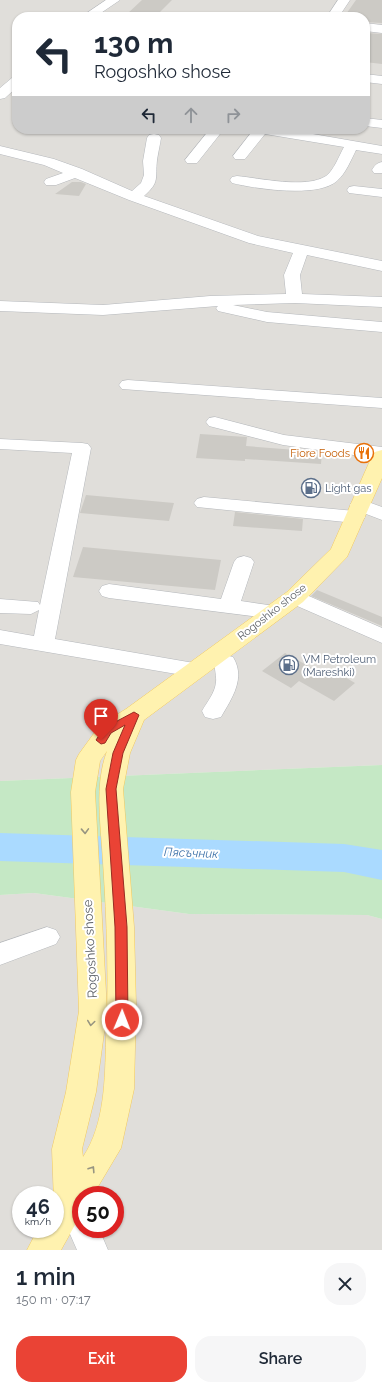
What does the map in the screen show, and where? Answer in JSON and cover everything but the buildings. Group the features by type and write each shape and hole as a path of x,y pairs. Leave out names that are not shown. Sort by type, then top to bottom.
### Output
{"main road":[{"name":"Rogoshko shose","path":"72,1186 67,1149 81,1092 93,1011 88,928 83,792 88,760 108,731 134,715 295,597 340,552 353,508 382,456"},
{"path":"88,1186 106,1148 119,1089 122,1006 121,927 111,789 118,753 134,715"},
{"path":"43,1250 72,1217"}],"street":[{"path":"95,12 114,0"},
{"path":"336,12 344,0"},
{"path":"370,28 382,29"},
{"path":"370,78 382,80"},
{"path":"0,96 12,85"},
{"path":"370,123 382,124"},
{"path":"192,160 213,134"},
{"path":"240,156 257,134"},
{"path":"289,134 382,150"},
{"path":"134,197 148,186 151,175 150,161 154,138"},
{"path":"237,180 310,186 323,185 333,178 352,145"},
{"path":"0,150 49,162 77,172 134,197 254,240 382,266"},
{"path":"51,182 77,172"},
{"path":"354,190 382,193"},
{"path":"295,298 292,275 302,250"},
{"path":"0,306 103,310 210,301 295,298 382,302"},
{"path":"210,301 226,309 248,314 382,327"},
{"path":"128,385 382,403"},
{"path":"215,422 283,440 382,453"},
{"path":"0,444 82,448 43,644"},
{"path":"204,498 353,508 382,514"},
{"path":"229,606 244,562"},
{"path":"109,591 275,612"},
{"path":"295,597 382,636"},
{"path":"0,606 31,607"},
{"path":"0,637 194,670"},
{"path":"213,711 228,685 229,676 226,662"},
{"path":"0,954 46,937"},
{"path":"87,1238 93,1250"}],"shaded area":[{"path":"0,0 382,0 382,765 0,781"},
{"path":"34,893 189,914 367,915 382,919 382,1250 0,1250 0,895"}],"green space":[{"path":"382,765 382,919 367,915 189,914 34,893 0,895 0,781"}],"waterway":[{"name":"Пясъчник","path":"0,847 344,858 382,865"}],"place":[{"name":"Fiore Foods","path":"364,453"},
{"name":"Light gas","path":"311,488"},
{"name":"VM Petroleum (Mareshki)","path":"289,665"}],"route":[{"path":"101,740 108,731 134,715 118,753 111,789 121,927 122,1020"}]}
